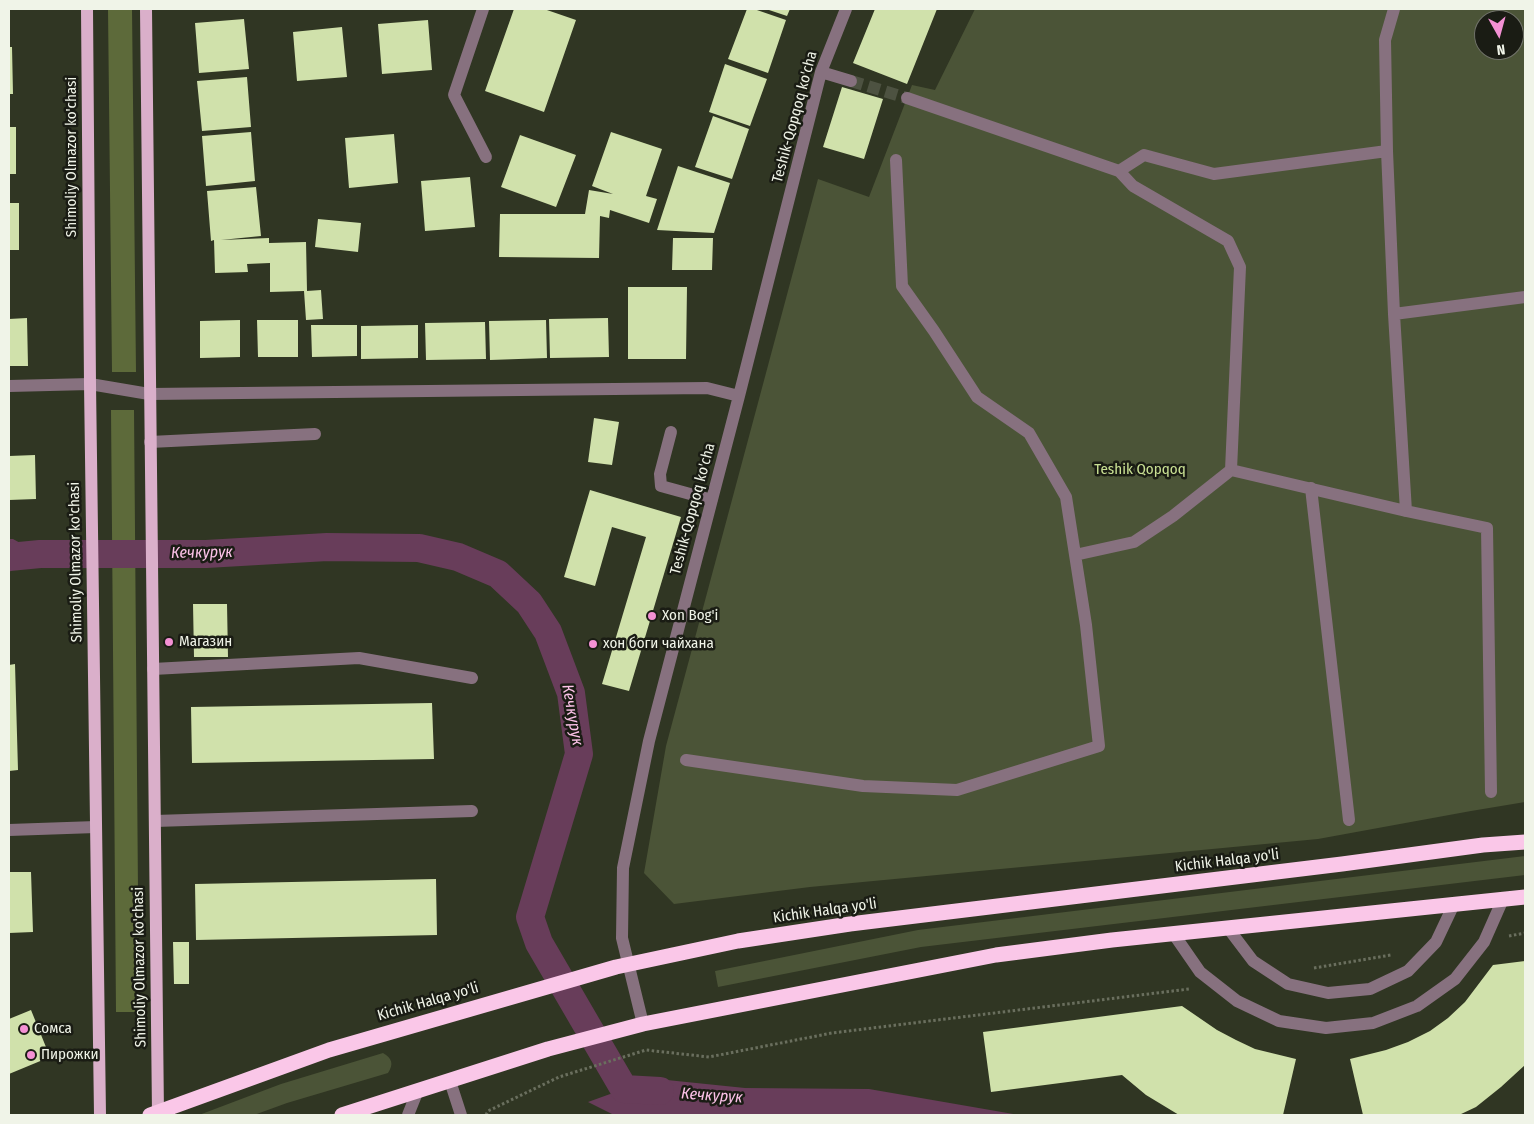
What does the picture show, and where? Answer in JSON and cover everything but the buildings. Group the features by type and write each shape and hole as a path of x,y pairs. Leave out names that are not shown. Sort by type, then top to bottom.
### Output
{"highway":[{"name":"Kichik Halqa yo'li","path":"156,1114 328,1050 622,965 738,940 850,924 1483,845 1525,842"},
{"path":"342,1115 548,1049 640,1025 996,955 1173,933 1525,897"}],"main road":[{"name":"Shimoliy Olmazor ko'chasi","path":"87,9 100,1115"},
{"name":"Shimoliy Olmazor ko'chasi","path":"146,9 156,1114"}],"street":[{"path":"483,9 454,95 486,157"},
{"name":"Teshik-Qopqoq ko'cha","path":"640,1025 622,965 623,868 649,741 821,72 846,9"},
{"path":"1394,9 1385,40 1387,152 1394,314 1406,511"},
{"path":"821,72 850,81"},
{"path":"907,98 1119,172 1133,186 1228,241 1240,268 1231,470 1173,516 1134,542 1075,555"},
{"path":"1119,172 1144,156 1214,174 1387,152"},
{"path":"686,760 863,786 957,790 1099,746 1086,625 1066,497 1029,433 977,397 902,286 896,160"},
{"path":"1394,314 1525,297"},
{"path":"9,386 90,384 149,394 707,388 739,396"},
{"path":"671,432 660,474 662,486 712,500"},
{"path":"150,442 315,434"},
{"path":"1231,470 1487,528 1491,792"},
{"path":"1311,488 1349,820"},
{"path":"153,669 359,658 472,678"},
{"path":"154,821 472,811"},
{"path":"9,830 96,827"},
{"path":"1173,933 1200,972 1236,1001 1280,1021 1326,1028 1373,1023 1416,1006 1455,979 1484,942 1503,899"},
{"path":"1228,928 1253,961 1288,984 1328,993 1370,989 1408,971 1436,942 1454,904"},
{"path":"450,1081 461,1115"},
{"path":"408,1115 418,1090"}],"path":[{"path":"1506,936 1525,933"},
{"path":"1312,968 1399,954"},
{"path":"486,1115 488,1111 559,1077 646,1050 709,1057 832,1033 1196,988"}],"green space":[{"path":"108,9 132,9 136,372 112,372"},
{"name":"Teshik Qopqoq","path":"975,9 1525,9 1525,802 1318,839 810,887 674,904 644,873 666,746 818,179 869,197 912,85 935,90"},
{"path":"111,410 134,410 139,1012 116,1012"},
{"path":"1525,856 1525,875 921,947 718,987 715,971 918,930"},
{"path":"383,1053 391,1062 388,1073 287,1103 254,1115 199,1115 281,1084"}],"water":[{"path":"9,539 13,539 40,554 9,572"},
{"path":"667,1080 745,1088 869,1089 1019,1115 614,1115 588,1102 624,1089"}],"waterway":[{"name":"Кечкурук","path":"9,557 40,554 206,554 327,547 419,548 458,557 498,574 529,603 548,632 571,693 579,754 530,917 539,943 624,1089 660,1091"}],"tunnel":[{"path":"851,81 907,98"}],"place":[{"name":"Xon Bog'i","path":"652,616"},
{"name":"Магазин","path":"169,642"},
{"name":"хон боги чайхана","path":"593,644"},
{"name":"Сомса","path":"24,1029"},
{"name":"Пирожки","path":"31,1055"}]}
